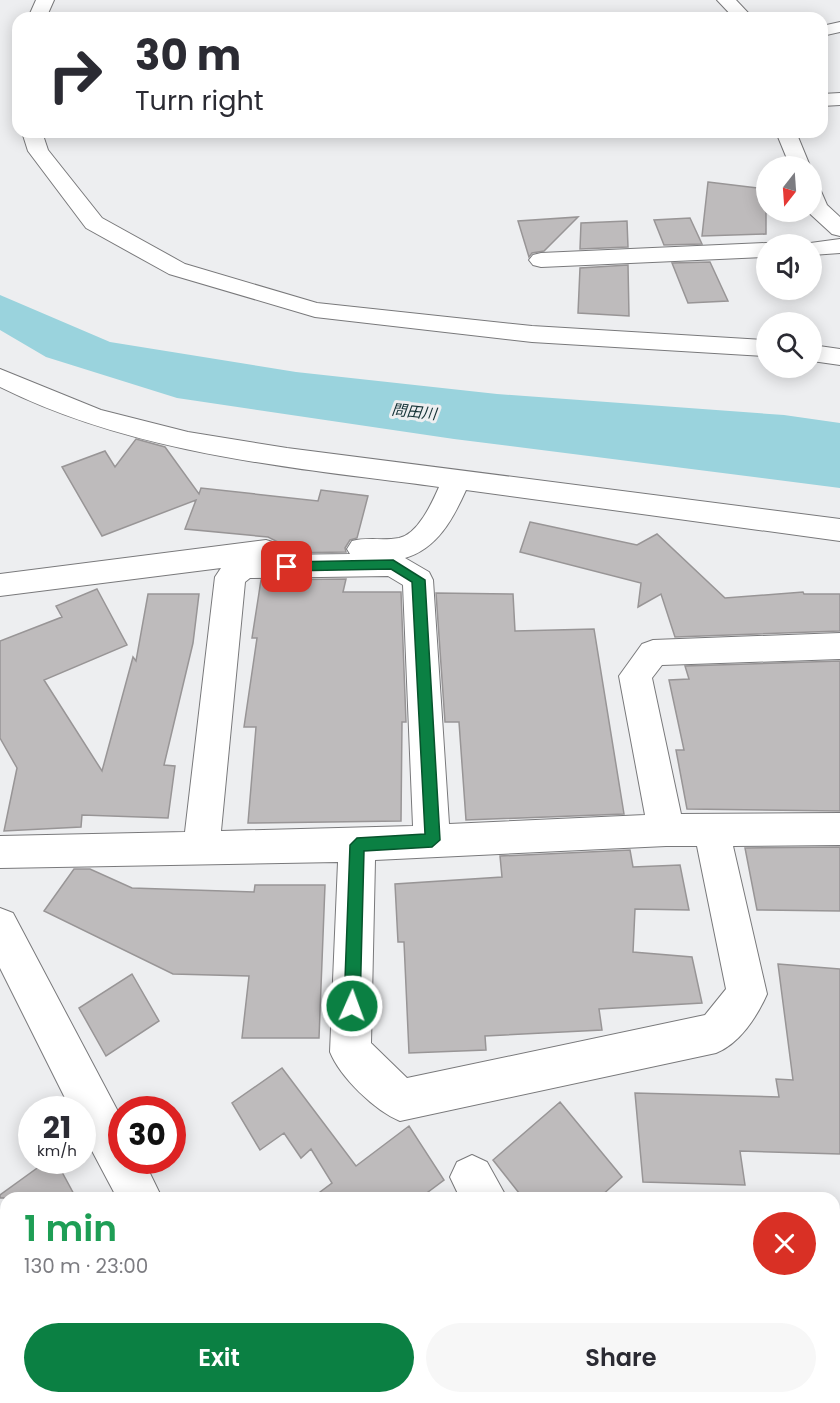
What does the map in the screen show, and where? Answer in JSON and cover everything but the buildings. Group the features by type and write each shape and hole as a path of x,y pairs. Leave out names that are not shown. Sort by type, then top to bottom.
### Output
{"street":[{"path":"726,0 738,12"},
{"path":"34,138 38,151 94,223 177,269 315,310 532,334 756,347"},
{"path":"788,138 796,156"},
{"path":"822,213 840,230"},
{"path":"822,247 840,246"},
{"path":"541,260 756,250"},
{"path":"822,354 840,357"},
{"path":"0,377 63,406 116,424 242,450 840,530"},
{"path":"0,585 210,556 296,548 411,546 426,532 452,491 456,479"},
{"path":"201,850 230,577 244,567 393,565 418,580 432,840"},
{"path":"666,830 635,676 653,653 840,646"},
{"path":"0,852 201,850 357,845 666,830 840,829"},
{"path":"357,845 350,1052 400,1100 716,1033 747,994 712,830"},
{"path":"0,926 13,987 136,1192"}],"water":[{"name":"問田川","path":"0,295 110,342 296,372 497,394 784,415 840,423 840,488 454,439 177,398 46,357 0,330"}],"route":[{"path":"287,567 393,565 418,580 432,840 357,845 352,1006"}]}
